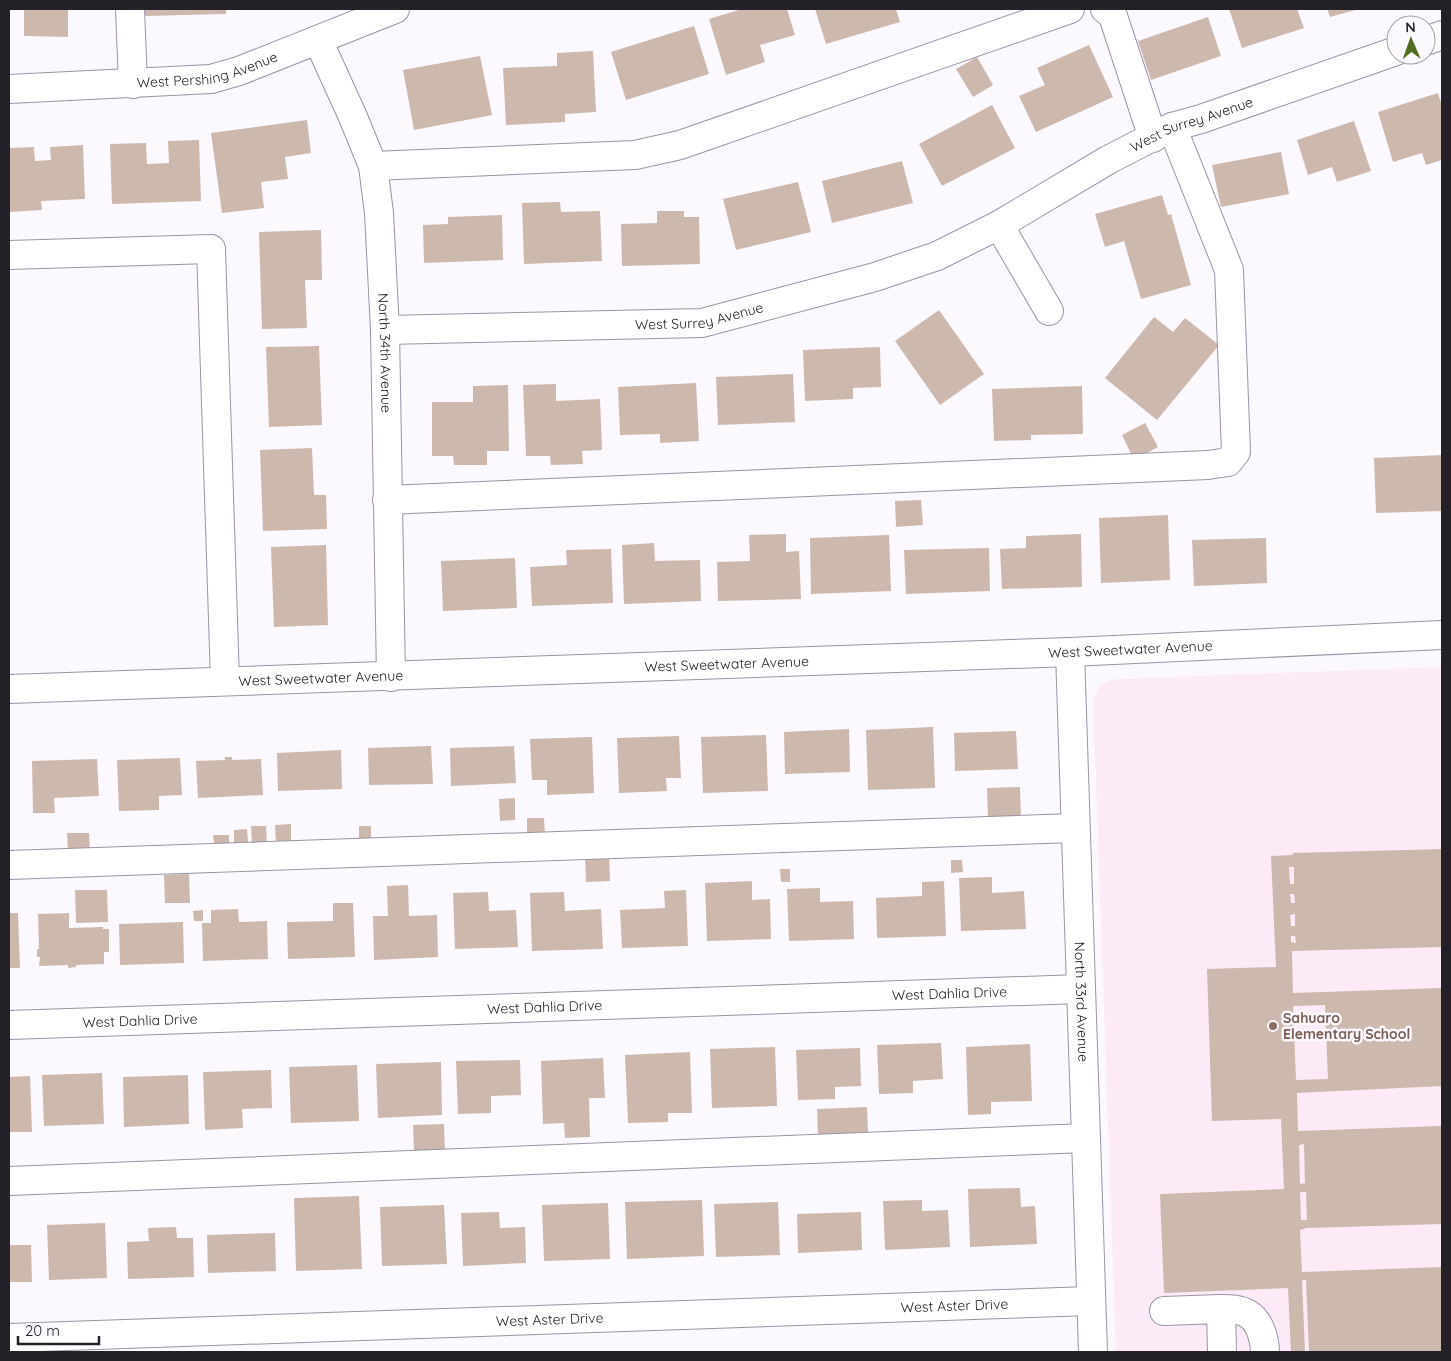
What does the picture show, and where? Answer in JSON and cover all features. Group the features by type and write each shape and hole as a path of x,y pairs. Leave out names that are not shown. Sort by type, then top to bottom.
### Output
{"street":[{"path":"130,9 133,84"},
{"name":"West Pershing Avenue","path":"9,89 211,79 239,71 395,9"},
{"path":"373,166 635,155 680,145 1070,9"},
{"path":"387,500 1208,465 1228,462 1236,452 1229,270 1162,133 1113,16 1105,9"},
{"name":"North 34th Avenue","path":"318,40 373,166 378,213 385,330 391,677"},
{"name":"West Surrey Avenue","path":"385,330 702,323 875,277 937,256 999,225 1108,160 1162,133 1386,55"},
{"path":"999,225 1049,311"},
{"path":"9,255 211,249 225,681"},
{"name":"West Sweetwater Avenue","path":"9,689 1070,652 1442,635"},
{"name":"North 33rd Avenue","path":"1070,652 1093,1352"},
{"path":"9,865 1075,828"},
{"name":"West Dahlia Drive","path":"9,1025 1080,989"},
{"path":"9,1181 1086,1138"},
{"name":"West Aster Drive","path":"9,1338 1092,1301"},
{"path":"1221,1309 1222,1352"},
{"path":"1164,1310 1221,1309 1249,1314 1265,1340 1265,1352"}],"shaded area":[{"name":"Sahuaro Elementary School","path":"1442,667 1442,1352 1116,1352 1093,699 1099,687 1107,681 1117,679"}],"building":[{"path":"24,9 68,9 68,37 24,36"},
{"path":"145,9 226,9 226,14 145,16"},
{"path":"742,9 787,9 795,35 760,45 765,62 726,75 709,19"},
{"path":"815,9 896,9 900,22 826,44"},
{"path":"1229,9 1297,9 1304,28 1242,48"},
{"path":"1327,9 1359,9 1330,17"},
{"path":"1208,17 1221,56 1151,80 1138,41"},
{"path":"694,26 709,74 626,100 611,52"},
{"path":"1089,45 1113,97 1036,132 1019,96 1045,85 1037,68"},
{"path":"593,51 596,112 565,114 565,122 506,125 503,68 557,66 557,53"},
{"path":"480,56 492,115 414,130 403,70"},
{"path":"977,57 993,85 973,97 956,69"},
{"path":"1438,93 1442,106 1442,160 1426,165 1422,153 1393,162 1378,112"},
{"path":"992,105 1015,148 942,186 919,144"},
{"path":"307,120 311,153 285,157 288,179 261,182 264,208 222,213 211,133"},
{"path":"1354,121 1371,171 1337,182 1332,167 1308,175 1297,140"},
{"path":"199,140 201,201 112,204 110,144 146,143 147,164 169,163 168,141"},
{"path":"83,145 85,199 41,201 42,210 9,212 9,148 34,147 35,161 51,160 50,147"},
{"path":"1281,152 1289,194 1221,207 1212,165"},
{"path":"902,161 913,203 832,223 822,181"},
{"path":"798,182 811,232 736,250 723,199"},
{"path":"1162,195 1168,215 1171,214 1191,285 1141,299 1124,241 1105,247 1095,214"},
{"path":"560,202 561,212 600,211 602,261 524,264 522,203"},
{"path":"657,211 684,211 684,217 699,217 700,264 622,266 621,224 657,223"},
{"path":"502,215 503,260 424,263 423,225 448,224 448,217"},
{"path":"321,230 322,280 305,280 307,328 262,329 259,232"},
{"path":"939,310 984,374 940,405 895,341"},
{"path":"1154,317 1173,332 1185,318 1219,345 1157,420 1105,378"},
{"path":"319,346 322,425 269,427 266,347"},
{"path":"880,347 881,387 853,388 853,399 805,401 803,350"},
{"path":"793,374 795,422 718,425 716,377"},
{"path":"696,383 699,441 660,443 660,434 620,435 618,387"},
{"path":"556,384 556,401 600,399 602,450 582,451 583,464 551,465 550,456 526,456 523,385"},
{"path":"508,385 509,451 487,451 487,465 454,465 453,456 432,456 432,402 473,402 473,386"},
{"path":"1082,386 1083,434 1031,435 1031,440 994,441 992,389"},
{"path":"1145,423 1158,447 1134,460 1122,435"},
{"path":"312,448 314,495 326,495 327,529 263,531 260,450"},
{"path":"1442,455 1442,511 1376,513 1374,458"},
{"path":"921,500 923,525 896,527 895,501"},
{"path":"1168,515 1170,580 1101,583 1099,518"},
{"path":"786,534 786,552 799,551 801,599 718,601 717,562 750,561 749,535"},
{"path":"1081,534 1082,587 1002,589 1000,549 1026,548 1026,536"},
{"path":"889,535 891,591 811,594 810,538"},
{"path":"1266,538 1267,583 1194,586 1192,540"},
{"path":"654,543 655,561 700,560 701,601 624,604 622,545"},
{"path":"326,545 328,625 274,627 271,547"},
{"path":"989,548 990,591 906,594 904,550"},
{"path":"611,549 613,603 532,606 530,567 567,565 566,550"},
{"path":"515,558 517,608 443,611 441,561"},
{"path":"933,727 935,788 868,790 866,730"},
{"path":"849,729 850,772 785,774 784,732"},
{"path":"1016,731 1018,769 955,771 954,733"},
{"path":"766,735 768,791 703,793 701,737"},
{"path":"679,736 681,778 666,778 667,791 619,793 617,738"},
{"path":"592,737 594,793 547,795 547,780 532,780 530,739"},
{"path":"431,746 433,784 369,785 368,748"},
{"path":"514,746 516,783 451,786 450,748"},
{"path":"341,750 342,789 278,791 277,753"},
{"path":"225,757 232,757 232,760 261,759 263,795 198,798 196,761 225,760"},
{"path":"180,758 182,795 159,796 159,810 119,811 117,760"},
{"path":"97,759 99,796 54,798 55,813 33,813 32,761"},
{"path":"1020,787 1021,818 988,819 987,788"},
{"path":"515,798 515,820 500,821 499,799"},
{"path":"527,818 544,818 545,836 527,836"},
{"path":"291,824 291,843 276,843 275,825"},
{"path":"251,826 266,826 267,843 252,844"},
{"path":"359,826 371,826 371,838 359,839"},
{"path":"247,829 248,842 234,843 234,830"},
{"path":"67,833 89,833 90,853 68,854"},
{"path":"213,835 229,835 229,843 214,843"},
{"path":"1442,849 1442,947 1292,951 1293,993 1442,988 1442,1086 1297,1093 1298,1131 1442,1126 1442,1224 1307,1228 1300,1230 1302,1272 1442,1267 1442,1352 1309,1352 1306,1280 1302,1280 1305,1352 1291,1352 1288,1288 1164,1293 1160,1194 1284,1189 1281,1119 1212,1121 1207,969 1276,967 1271,856 1293,855 1293,853","holes":["1289,867 1294,867 1294,884 1290,884","1290,894 1294,894 1295,903 1291,903","1295,914 1295,926 1291,926 1290,915","1291,936 1295,936 1296,943 1291,942","1325,1005 1328,1079 1296,1080 1293,1006","1304,1144 1305,1183 1300,1184 1299,1145","1300,1192 1306,1192 1307,1220 1301,1220"]},
{"path":"609,856 610,881 586,882 585,857"},
{"path":"951,860 962,860 963,872 951,873"},
{"path":"780,869 790,869 790,882 781,882"},
{"path":"189,874 190,903 165,903 164,875"},
{"path":"992,877 992,893 1024,891 1026,929 961,931 959,878"},
{"path":"752,881 752,900 770,899 771,939 707,941 705,883"},
{"path":"944,881 946,936 877,938 876,898 922,896 922,882"},
{"path":"408,885 409,916 437,915 438,957 374,960 373,916 388,916 387,886"},
{"path":"820,888 820,902 853,901 854,939 789,941 787,889"},
{"path":"75,890 107,890 108,922 76,923"},
{"path":"686,890 688,946 622,948 620,910 665,908 664,891"},
{"path":"488,892 489,911 516,910 518,947 455,949 453,893"},
{"path":"564,892 565,911 601,909 603,949 532,951 530,893"},
{"path":"333,903 353,903 355,957 288,959 287,922 333,921"},
{"path":"238,909 239,922 267,921 268,959 203,961 202,923 211,923 211,910"},
{"path":"203,910 203,921 194,921 193,911"},
{"path":"9,913 18,913 20,968 9,968"},
{"path":"69,913 69,928 103,927 103,929 109,929 109,952 104,952 104,964 76,965 76,967 68,968 68,965 39,966 40,957 37,957 37,949 39,949 38,914"},
{"path":"183,922 184,963 120,965 119,924"},
{"path":"941,1043 943,1079 913,1081 913,1093 879,1094 877,1045"},
{"path":"1030,1044 1032,1101 991,1102 991,1114 968,1115 966,1047"},
{"path":"775,1047 777,1106 712,1108 710,1049"},
{"path":"860,1048 861,1086 835,1087 835,1099 798,1100 796,1050"},
{"path":"690,1052 692,1113 668,1113 668,1122 628,1123 625,1055"},
{"path":"603,1058 605,1098 589,1098 590,1137 565,1138 564,1123 543,1124 541,1061"},
{"path":"520,1060 521,1095 491,1096 491,1113 458,1114 456,1061"},
{"path":"441,1062 442,1115 378,1118 376,1064"},
{"path":"357,1065 359,1121 291,1123 289,1067"},
{"path":"271,1070 272,1108 242,1109 243,1128 205,1130 203,1072"},
{"path":"102,1073 104,1124 44,1126 42,1075"},
{"path":"188,1075 189,1124 124,1127 123,1077"},
{"path":"30,1076 32,1132 9,1132 9,1077"},
{"path":"867,1107 868,1133 818,1135 817,1109"},
{"path":"444,1124 445,1151 414,1152 413,1125"},
{"path":"1020,1188 1021,1207 1035,1206 1037,1244 970,1247 968,1189"},
{"path":"359,1196 362,1269 296,1271 294,1198"},
{"path":"702,1200 704,1256 627,1259 625,1202"},
{"path":"922,1200 922,1211 948,1210 950,1247 885,1250 883,1201"},
{"path":"778,1202 780,1255 716,1257 714,1204"},
{"path":"608,1203 610,1259 544,1261 542,1205"},
{"path":"444,1205 447,1264 382,1266 380,1207"},
{"path":"499,1212 500,1228 525,1227 526,1263 463,1266 461,1213"},
{"path":"861,1212 862,1250 798,1253 797,1214"},
{"path":"105,1223 107,1278 49,1280 47,1225"},
{"path":"176,1227 177,1238 193,1238 194,1277 128,1279 127,1242 149,1241 148,1228"},
{"path":"275,1233 276,1271 208,1273 207,1235"},
{"path":"9,1245 31,1245 32,1282 9,1282"}],"place":[{"name":"Sahuaro Elementary School","path":"1273,1026"}]}
